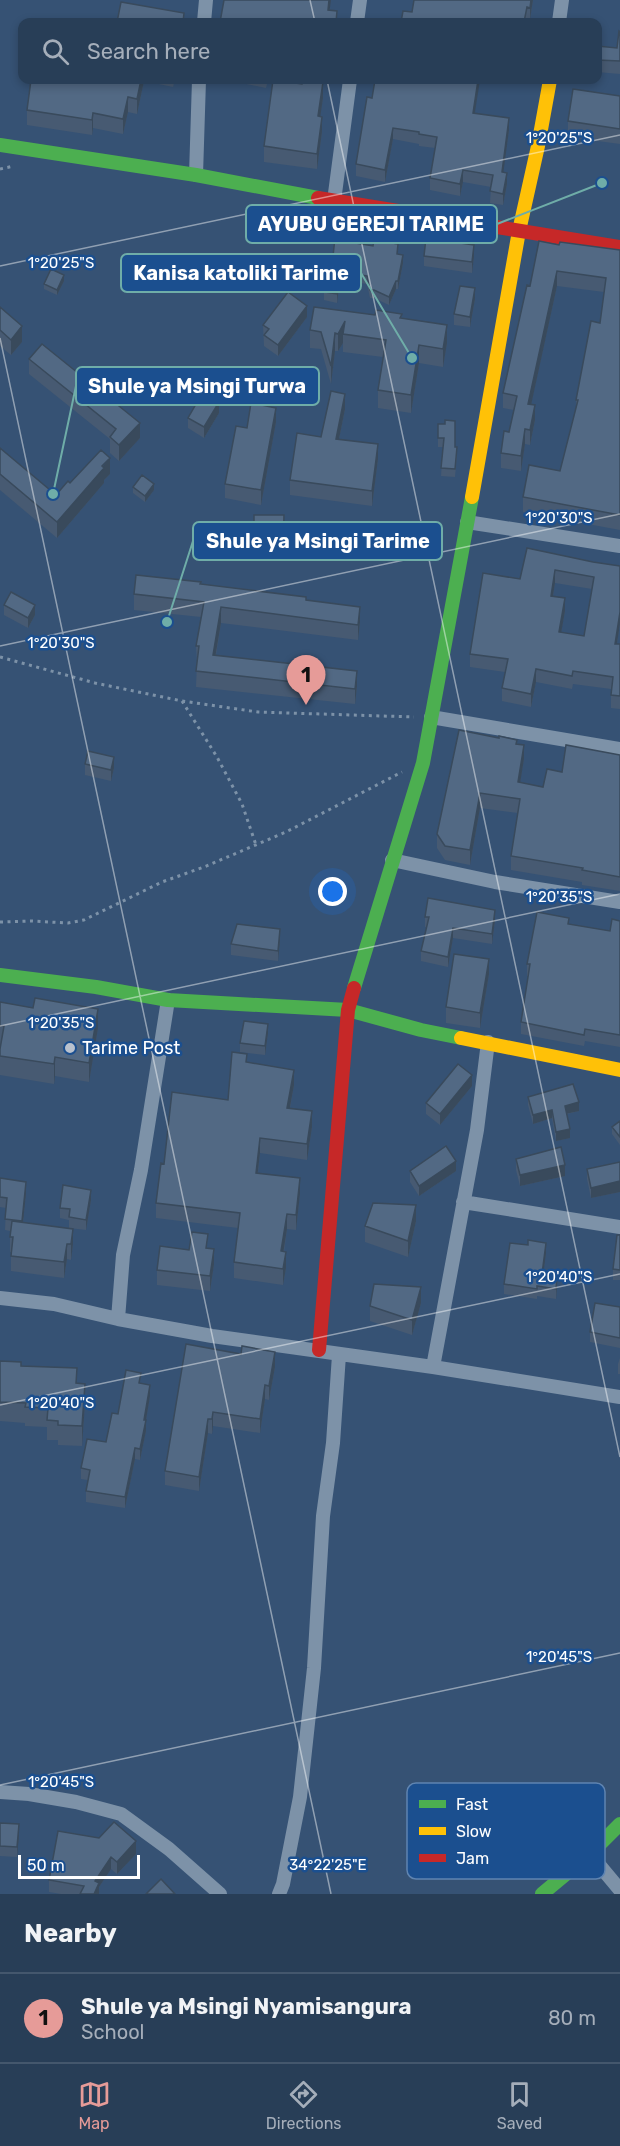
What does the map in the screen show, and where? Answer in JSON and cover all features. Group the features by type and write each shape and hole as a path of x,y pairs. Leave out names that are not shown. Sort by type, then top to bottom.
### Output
{"street":[{"path":"204,18 206,0"},
{"path":"358,18 360,0"},
{"path":"560,18 562,0"},
{"path":"196,175 199,84"},
{"path":"334,201 349,84"},
{"path":"319,1350 348,1010 423,763 519,231 549,84"},
{"path":"0,145 196,175 334,201 620,247"},
{"path":"467,522 620,546"},
{"path":"431,717 620,748"},
{"path":"392,860 495,882 620,902"},
{"path":"0,975 96,987 168,1000 348,1010 421,1030 620,1070"},
{"path":"118,1319 123,1255 141,1170 168,1000"},
{"path":"433,1367 477,1130 488,1042"},
{"path":"463,1203 620,1227"},
{"path":"0,1298 54,1304 118,1319 212,1336 433,1367 620,1397"},
{"path":"279,1894 300,1797 314,1668 323,1516 333,1443 339,1355"},
{"path":"0,1792 52,1798 121,1814 169,1849 220,1894"},
{"path":"605,1839 620,1824"},
{"path":"605,1872 620,1890"},
{"path":"542,1894 560,1879"}],"path":[{"path":"1,659 95,683 182,701 258,712 361,717 431,717"},
{"path":"182,701 217,757 242,804 256,845"},
{"path":"0,922 31,921 55,924 84,920 162,882 256,845 359,795 392,776 423,763"}],"building":[{"path":"224,0 329,0 328,10 337,11 336,18 221,18"},
{"path":"414,0 531,0 525,18 402,18 403,11 412,12"},
{"path":"121,2 184,13 183,18 118,18"},
{"path":"619,31 620,61 602,60 602,46 617,48"},
{"path":"30,84 140,84 137,99 128,97 123,119 93,113 92,120 27,110"},
{"path":"272,84 323,84 318,116 322,117 317,154 264,146"},
{"path":"374,84 477,84 473,113 509,118 502,172 507,173 503,194 490,191 493,175 463,170 460,184 430,178 437,137 419,134 419,132 393,128 385,170 356,164 367,97 372,98"},
{"path":"573,89 620,96 620,129 568,121"},
{"path":"335,238 350,239 350,242 373,246 374,240 398,244 397,254 403,255 398,281 389,297 370,290 367,276 340,272 337,294 324,292 329,264 332,265"},
{"path":"426,238 474,245 472,262 424,256"},
{"path":"539,241 620,250 620,515 523,497 529,465 560,471 578,400 576,400 591,321 600,323 606,278 557,271 528,404 535,405 530,430 525,429 521,456 501,453 504,431 509,432 517,396 503,393"},
{"path":"51,269 64,275 57,290 44,284"},
{"path":"460,286 475,288 470,317 454,314"},
{"path":"288,292 307,306 278,345 264,335 269,329 263,325"},
{"path":"0,307 22,326 11,340 0,330"},
{"path":"314,307 375,315 376,310 402,314 400,318 447,325 443,349 419,345 411,395 378,390 386,340 343,334 345,321 338,334 335,333 331,366 321,332 310,330"},
{"path":"42,344 140,423 119,445 110,437 116,429 29,359"},
{"path":"331,391 345,394 336,439 378,444 372,491 290,480 297,433 321,437"},
{"path":"203,392 219,402 204,427 188,418"},
{"path":"251,403 276,408 261,490 225,484 236,426 247,428"},
{"path":"445,420 455,421 455,447 457,447 455,469 441,468 444,438 438,438 438,424 445,424"},
{"path":"0,448 56,495 101,450 110,458 57,522 0,474"},
{"path":"142,475 154,484 145,496 133,487"},
{"path":"254,515 284,515 283,550 254,550 254,544 211,537 211,530 254,529"},
{"path":"527,548 620,566 620,612 615,644 620,644 620,696 611,695 613,677 573,671 572,676 536,669 531,694 502,688 508,659 470,654 483,573 520,579","holes":["555,570 594,577 584,636 559,632 565,598 551,596"]},
{"path":"136,575 306,597 306,600 360,607 358,625 221,607 213,655 357,671 355,689 196,671 199,646 196,646 204,602 134,594"},
{"path":"11,592 35,605 28,618 4,605"},
{"path":"459,730 517,740 516,744 524,745 518,782 543,787 547,769 562,772 566,745 620,755 620,877 582,870 583,868 511,856 520,799 480,793 470,850 445,846 437,834"},
{"path":"88,751 114,757 111,770 85,764"},
{"path":"428,898 495,910 492,934 453,928 448,957 421,951 429,917 425,917"},
{"path":"537,912 569,918 568,924 610,931 612,919 620,921 620,1035 585,1029 584,1035 521,1022 530,964 527,964"},
{"path":"237,924 280,929 278,951 231,944"},
{"path":"454,954 489,959 480,1013 446,1007"},
{"path":"35,998 98,1009 89,1063 55,1057 54,1064 0,1056 4,1026 0,1026 0,1002 33,1008"},
{"path":"244,1021 268,1024 265,1046 240,1043"},
{"path":"232,1052 247,1054 246,1062 294,1070 287,1108 312,1111 307,1144 260,1138 256,1173 300,1178 296,1215 287,1214 281,1251 286,1252 283,1269 234,1262 240,1213 156,1203 161,1163 164,1164 172,1092 228,1100"},
{"path":"458,1064 472,1075 440,1114 426,1103"},
{"path":"573,1084 579,1102 565,1106 570,1129 556,1132 552,1110 533,1115 528,1097"},
{"path":"620,1121 620,1137 612,1127"},
{"path":"446,1146 456,1161 419,1186 410,1171"},
{"path":"561,1147 565,1165 520,1175 516,1159"},
{"path":"620,1162 620,1181 591,1188 587,1169"},
{"path":"0,1178 26,1182 22,1221 5,1219 7,1198 0,1197"},
{"path":"63,1185 91,1190 86,1220 69,1217 70,1209 60,1208"},
{"path":"373,1203 416,1205 408,1241 365,1226"},
{"path":"12,1221 73,1229 71,1244 67,1244 64,1262 11,1256"},
{"path":"192,1232 208,1234 206,1248 214,1249 210,1276 157,1270 160,1246 189,1250"},
{"path":"617,1235 620,1235 620,1270 613,1269"},
{"path":"528,1240 546,1243 542,1274 557,1277 556,1289 537,1286 537,1289 504,1284 510,1243 528,1245"},
{"path":"374,1284 421,1287 412,1320 370,1306"},
{"path":"595,1303 620,1307 620,1338 590,1332"},
{"path":"186,1344 241,1354 242,1346 275,1352 269,1386 265,1385 260,1419 213,1412 212,1419 208,1419 199,1477 165,1471"},
{"path":"0,1361 21,1362 21,1366 77,1368 76,1383 85,1384 82,1426 58,1425 58,1421 47,1420 48,1408 25,1407 26,1403 0,1402"},
{"path":"126,1370 141,1373 139,1383 150,1385 140,1449 135,1448 125,1497 86,1491 90,1470 81,1468 87,1439 106,1442 112,1413 118,1414"},
{"path":"114,1822 136,1841 117,1862 111,1857 95,1881 99,1883 94,1894 80,1894 84,1886 49,1880 58,1831 99,1838"},
{"path":"0,1823 19,1824 17,1847 0,1846"},
{"path":"161,1879 175,1894 146,1894"}],"traffic: fast":[{"path":"0,145 196,175 318,198"},
{"path":"354,988 423,763 472,497"},
{"path":"0,975 96,987 168,1000 348,1010 421,1030 461,1038"},
{"path":"605,1839 620,1824"},
{"path":"542,1894 560,1879"}],"traffic: slow":[{"path":"472,497 519,231 549,84"},
{"path":"461,1038 620,1070"}],"traffic: jam":[{"path":"318,198 620,247"},
{"path":"319,1350 348,1010 354,988"}],"place":[{"name":"AYUBU GEREJI TARIME","path":"602,183"},
{"name":"Kanisa katoliki Tarime","path":"412,358"},
{"name":"Shule ya Msingi Turwa","path":"53,494"},
{"name":"Shule ya Msingi Tarime","path":"167,622"},
{"name":"Shule ya Msingi Nyamisangura","path":"306,705"},
{"name":"Tarime Post","path":"70,1048"}]}
